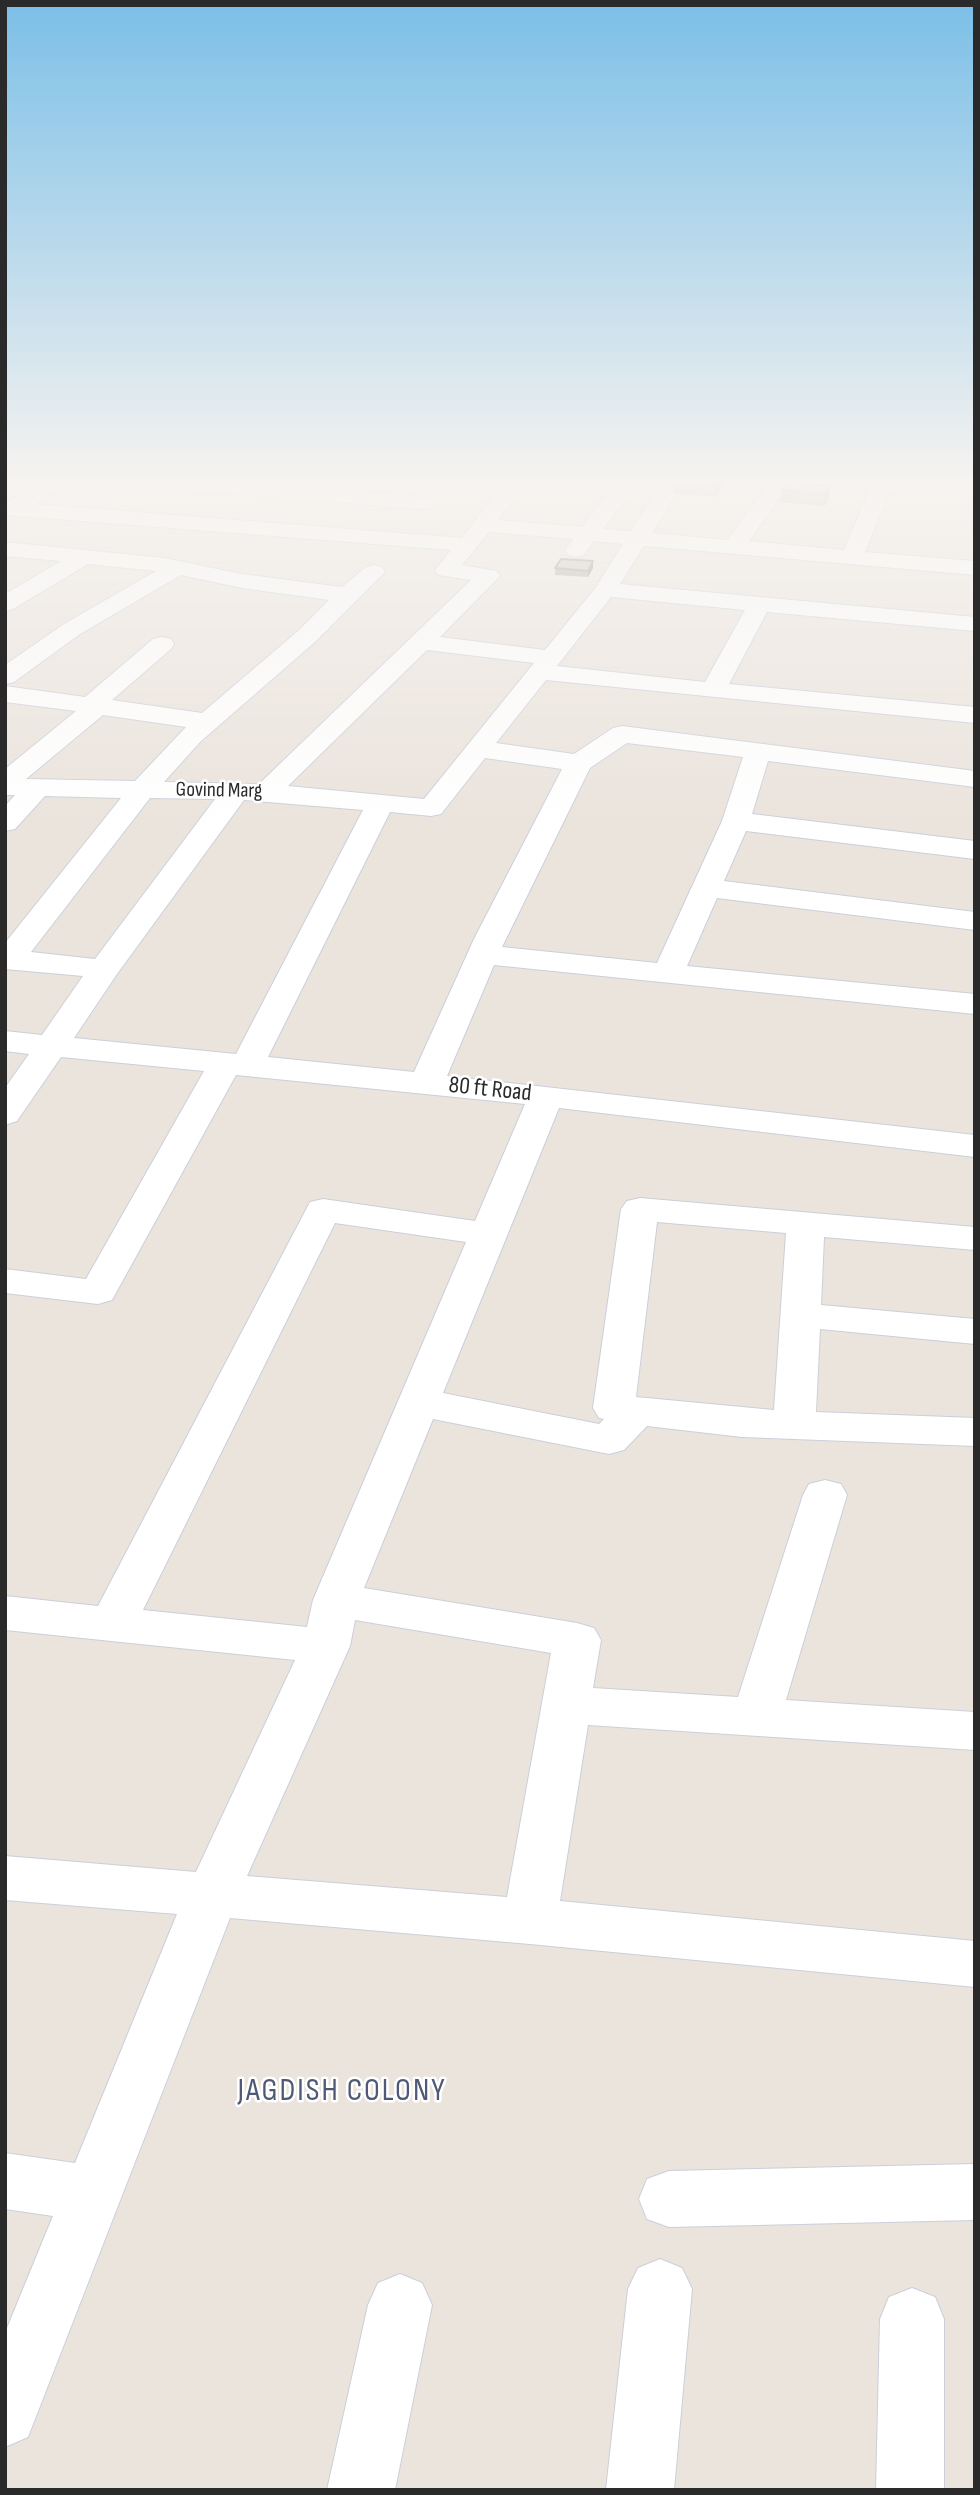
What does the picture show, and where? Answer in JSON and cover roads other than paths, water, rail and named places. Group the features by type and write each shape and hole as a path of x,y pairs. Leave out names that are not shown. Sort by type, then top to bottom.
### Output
{"street":[{"path":"5,677 72,629 130,595"},
{"path":"7,959 142,790 207,722 307,636 346,595"},
{"path":"266,792 469,595"},
{"path":"478,749 601,595"},
{"path":"665,595 974,621"},
{"path":"713,690 760,604"},
{"path":"421,642 546,665 713,690 975,715"},
{"path":"5,785 162,644"},
{"path":"5,694 207,722"},
{"path":"426,1084 490,939 579,763 622,734 975,779"},
{"path":"478,749 579,763"},
{"name":"Govind Marg","path":"5,785 37,788 266,792 431,807 478,749"},
{"path":"668,973 736,821 758,751"},
{"path":"5,823 37,788"},
{"path":"5,1114 104,969 236,791"},
{"path":"5,1281 98,1292 236,1065 381,803"},
{"path":"736,821 975,850"},
{"path":"706,888 975,921"},
{"path":"485,955 975,1004"},
{"path":"7,959 104,969"},
{"name":"80 ft Road","path":"5,1041 546,1096 975,1146"},
{"path":"5,2414 211,1897 331,1623 418,1402 546,1096"},
{"path":"975,1239 806,1226 640,1209 614,1408 742,1423 975,1432"},
{"path":"112,1625 324,1210 488,1234"},
{"path":"794,1426 806,1226"},
{"path":"801,1315 975,1332"},
{"path":"418,1402 609,1440 636,1411"},
{"path":"756,1718 825,1495"},
{"path":"5,1613 112,1625 331,1623 577,1640 530,1921"},
{"path":"567,1705 975,1731"},
{"path":"5,1878 211,1897 530,1921 975,1964"},
{"path":"5,2181 93,2194"},
{"path":"669,2199 975,2192"},
{"path":"640,2490 660,2289"},
{"path":"361,2490 400,2305"},
{"path":"910,2490 912,2319"}],"district":[{"name":"JAGDISH COLONY","path":"342,2092"}]}
